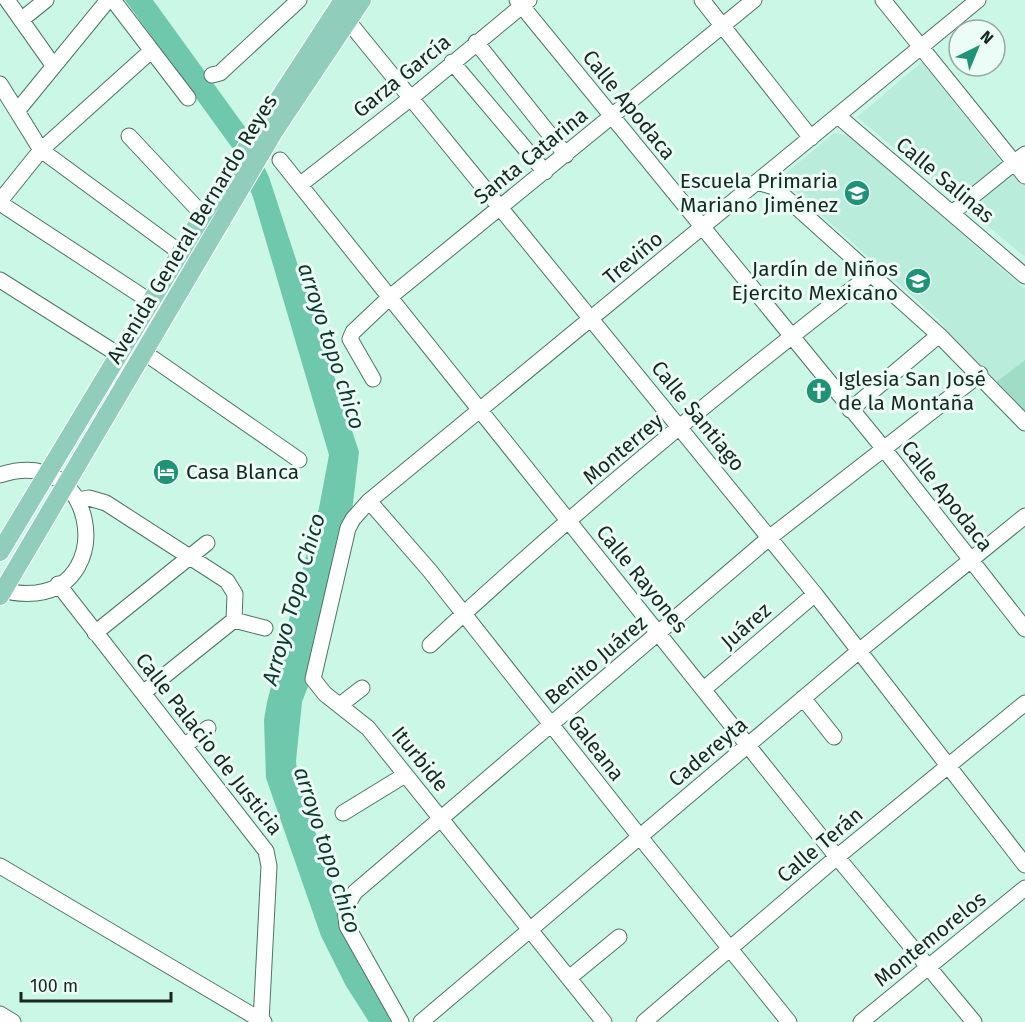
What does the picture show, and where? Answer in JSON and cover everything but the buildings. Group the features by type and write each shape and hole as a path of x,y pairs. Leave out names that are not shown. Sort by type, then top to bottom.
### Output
{"main road":[{"name":"Avenida General Bernardo Reyes","path":"0,552 203,215 339,7 362,0"},
{"name":"Avenida General Bernardo Reyes","path":"1,592 276,130 339,7"}],"street":[{"path":"7,0 53,65"},
{"path":"21,20 46,0"},
{"path":"18,110 108,0"},
{"path":"113,0 188,98"},
{"path":"212,75 220,73 299,0"},
{"path":"702,0 811,138"},
{"name":"Santa Catarina","path":"373,379 350,339 353,332 390,297 754,0"},
{"path":"883,0 921,48 1020,158 1025,176"},
{"name":"Treviño","path":"369,501 978,0"},
{"name":"Garza García","path":"301,184 411,98 523,2"},
{"name":"Calle Apodaca","path":"523,2 611,118 884,449 1025,629"},
{"name":"Calle Santiago","path":"339,7 815,594 1025,865"},
{"path":"476,42 566,155"},
{"path":"151,51 41,150 18,174 0,202 151,302"},
{"path":"452,62 545,172"},
{"path":"0,84 41,150 181,253"},
{"name":"Calle Salinas","path":"838,116 1024,273"},
{"path":"129,136 203,215"},
{"path":"952,213 1020,158"},
{"name":"Calle Rayones","path":"280,160 837,857 974,1022"},
{"path":"757,182 774,188 939,335 980,374 1025,423"},
{"name":"Monterrey","path":"430,645 568,521 790,337 870,275"},
{"path":"0,280 119,355"},
{"path":"850,410 939,335"},
{"path":"145,353 298,460"},
{"name":"Benito Juárez","path":"401,1022 347,927 345,909 354,892 769,538 980,374"},
{"name":"Avenida General Bernardo Reyes","path":"0,475 13,470 31,470 48,474 66,485 78,500 86,527 83,555 73,572 58,584 41,592 22,594 1,592"},
{"path":"78,500 89,498 106,503 231,585 234,594 234,620"},
{"name":"Galeana","path":"369,501 430,571 462,615 789,1022"},
{"name":"Iturbide","path":"369,501 352,519 348,528 313,679 325,694 368,728 604,1022"},
{"name":"Cadereyta","path":"421,1022 859,651 1025,516"},
{"path":"95,633 207,543"},
{"name":"Calle Palacio de Justicia","path":"58,584 268,856 262,1021"},
{"name":"Juárez","path":"704,689 815,594"},
{"path":"234,620 265,628"},
{"path":"143,693 234,620"},
{"path":"340,705 362,688"},
{"path":"803,698 834,737"},
{"name":"Calle Terán","path":"644,1022 837,857 1025,703"},
{"path":"184,746 208,728"},
{"path":"343,813 405,775"},
{"path":"0,866 262,1021"},
{"name":"Montemorelos","path":"870,1019 928,967 1025,888"},
{"path":"569,978 619,937"},
{"path":"0,1014 13,1022"}],"shaded area":[{"path":"125,0 153,0 245,127 269,177 359,452 351,520 314,671 302,702 296,761 298,781 347,926 402,1022 369,1022 346,986 321,936 266,778 264,720 267,702 319,508 329,455 253,197 233,149"},
{"path":"922,62 1010,173 1025,161 1025,257 857,117"},
{"path":"834,133 848,135 1025,289 1025,360 991,386 938,319 780,178"},
{"path":"1025,360 1025,423 991,386"}],"place":[{"name":"Escuela Primaria Mariano Jiménez","path":"857,193"},
{"name":"Jardín de Niños Ejercito Mexicano","path":"918,281"},
{"name":"Iglesia San José de la Montaña","path":"819,391"},
{"name":"Casa Blanca","path":"166,472"}],"water label":[{"name":"arroyo topo chico","path":"332,346"},
{"name":"Arroyo Topo Chico","path":"293,599"},
{"name":"arroyo topo chico","path":"328,850"}]}
